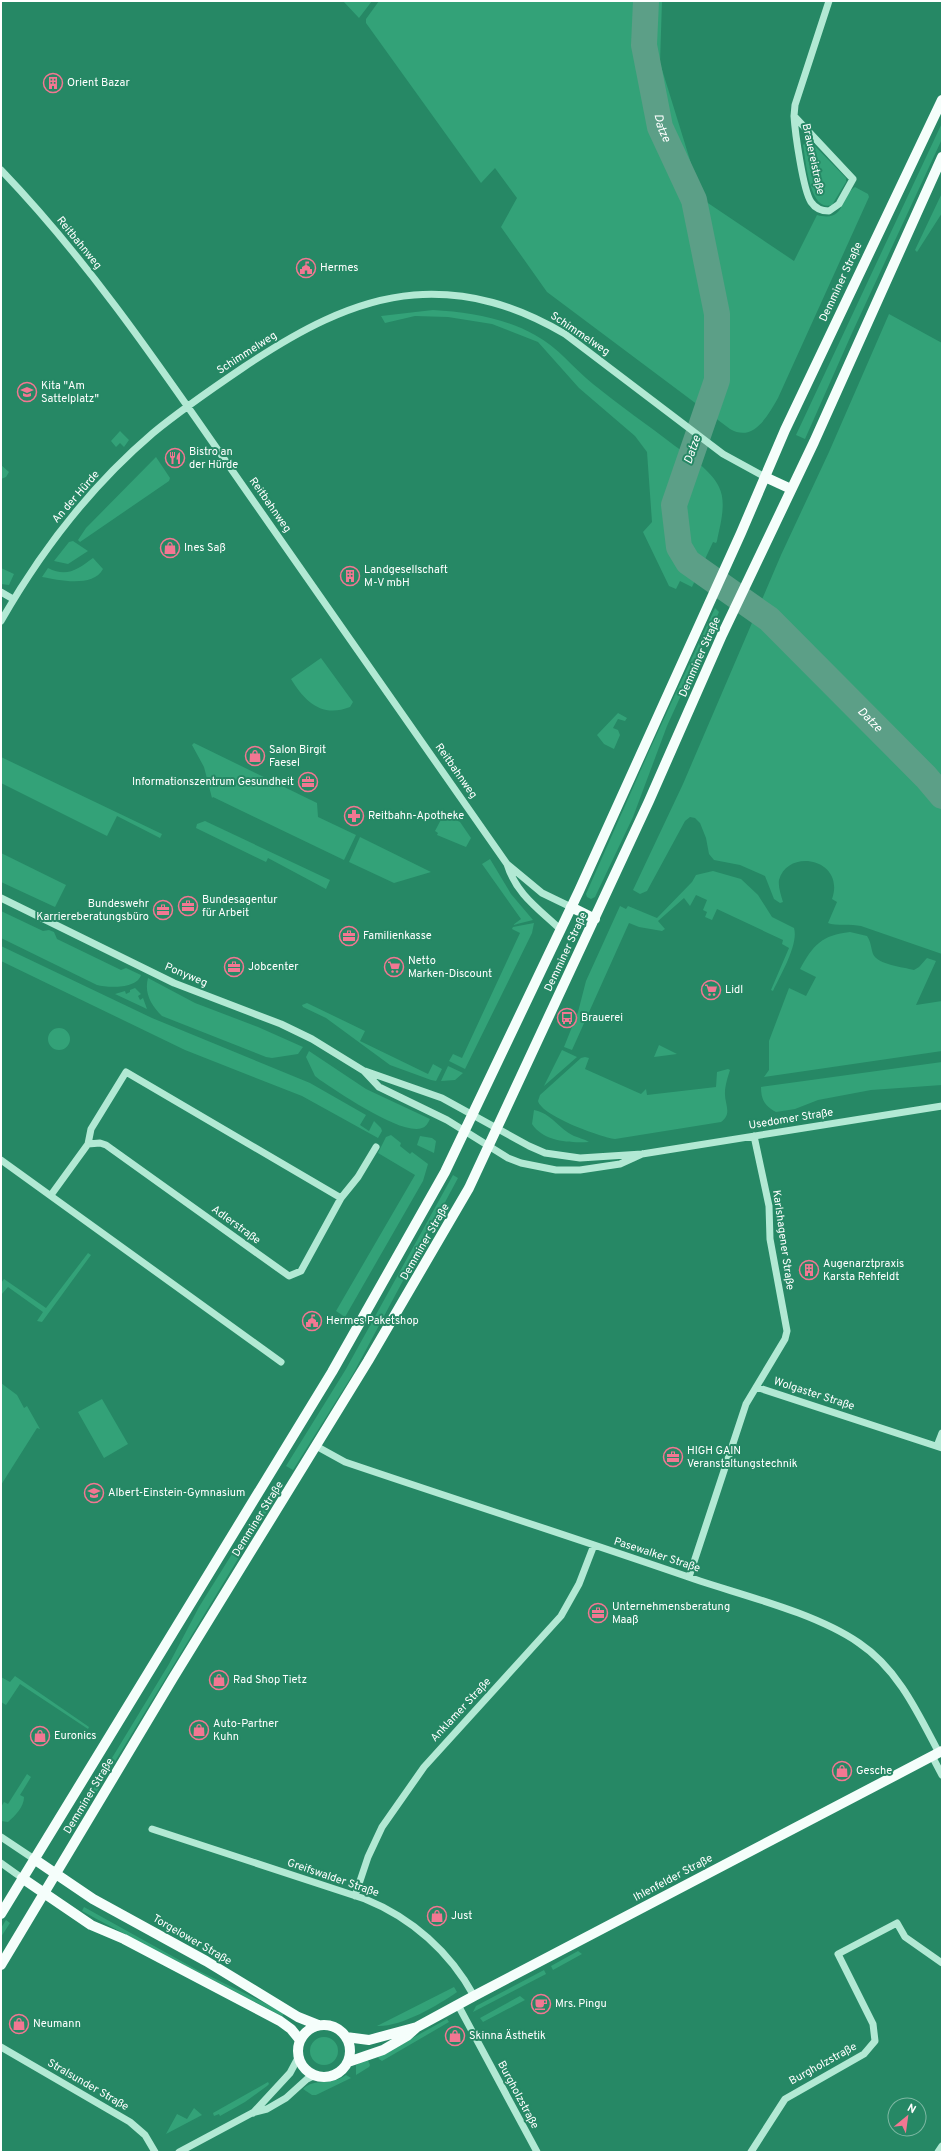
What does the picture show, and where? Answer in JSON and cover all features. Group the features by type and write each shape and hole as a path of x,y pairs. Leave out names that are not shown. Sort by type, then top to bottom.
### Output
{"main road":[{"name":"Demminer Straße","path":"1,1914 332,1372 445,1172 571,907 732,553 830,332 942,100"},
{"name":"Demminer Straße","path":"1,1965 173,1678 316,1446 470,1188 650,801 729,620 791,489 942,157"},
{"path":"765,477 791,489"},
{"path":"571,907 595,919"},
{"name":"Ihlenfelder Straße","path":"318,2025 334,2026 346,2037 369,2040 417,2027 938,1753"},
{"name":"Torgelower Straße","path":"34,1859 93,1898 206,1961 298,2017 318,2025"},
{"path":"22,1878 86,1922 124,1939 280,2020 291,2029 300,2040 307,2030 318,2025"},
{"name":"Ihlenfelder Straße","path":"315,2076 321,2077 334,2075 340,2072 348,2062 360,2056 383,2050 407,2036 417,2027"},
{"path":"346,2037 350,2049 348,2062"},
{"name":"Ihlenfelder Straße","path":"298,2058 297,2052 300,2040"},
{"path":"298,2058 304,2069 315,2076"}],"street":[{"name":"Brauereistraße","path":"794,116 853,179 839,204 829,211 817,208 808,196 795,131 794,116 795,105 829,1"},
{"name":"Reitbahnweg","path":"1,170 53,226 82,262 188,406 386,690 507,864 518,888 535,908 560,929"},
{"name":"Schimmelweg","path":"188,406 263,354 326,320 382,300 432,294 460,296 490,301 519,310 565,334 715,448 739,464 765,477"},
{"name":"An der Hürde","path":"1,621 13,599 60,532 91,495 138,446 188,406"},
{"path":"1,592 13,599"},
{"name":"Reitbahnweg","path":"507,864 526,882 542,893 571,907"},
{"name":"Ponyweg","path":"1,898 174,983 293,1029 364,1071 442,1098 497,1129"},
{"name":"Ponyweg","path":"364,1071 379,1087 465,1132"},
{"path":"51,1195 88,1144 91,1129 126,1072 341,1198"},
{"name":"Usedomer Straße","path":"497,1129 529,1146 562,1156 580,1158 642,1154 942,1106"},
{"name":"Usedomer Straße","path":"465,1132 508,1158 521,1163 556,1170 580,1170 620,1164 642,1154"},
{"name":"Karlshagener Straße","path":"754,1136 769,1206 770,1239 787,1331 785,1339 756,1387"},
{"name":"Adlerstraße","path":"88,1144 100,1143 106,1145 289,1276 301,1271 341,1198 358,1177 376,1147"},
{"path":"1,1160 281,1362"},
{"name":"Wolgaster Straße","path":"689,1577 746,1404 756,1387 939,1447"},
{"path":"939,1447 942,1433"},
{"name":"Pasewalker Straße","path":"316,1446 345,1462 815,1620 860,1643 892,1673 924,1724 938,1753 942,1775"},
{"name":"Anklamer Straße","path":"355,1896 368,1857 382,1827 424,1766 561,1616 580,1584 594,1545"},
{"name":"Greifswalder Straße","path":"152,1829 355,1896 396,1913 425,1935 456,1968 474,1996"},
{"path":"1,1837 34,1859"},
{"path":"1,1863 22,1878"},
{"name":"Burgholzstraße","path":"751,2152 785,2099 864,2054 875,2041 873,2024 838,1954 897,1923 905,1937 942,1963"},
{"name":"Burgholzstraße","path":"458,2005 537,2152"},
{"name":"Stralsunder Straße","path":"1,2047 130,2122 145,2135 156,2152"},
{"name":"Ihlenfelder Straße","path":"252,2113 290,2073 298,2058"},
{"name":"Ihlenfelder Straße","path":"179,2152 252,2113 267,2109 286,2098 307,2079 315,2076"},
{"path":"938,2152 942,2146"}],"green space":[{"path":"343,1 372,1 359,18"},
{"path":"379,1 662,1 660,63 702,199 794,261 817,215 833,215 838,212 850,191 855,187 868,194 869,197 778,398 770,412 759,425 753,430 746,432 739,432 730,429 547,292 501,227 517,198 495,168 481,183 366,23 366,19"},
{"path":"942,123 942,139 852,333 805,439 796,435"},
{"path":"808,141 811,142 846,178 846,182 832,205 824,205 818,201 810,184 803,145"},
{"path":"942,193 942,213 917,252 915,250"},
{"path":"433,310 460,312 499,320 535,335 551,345 593,384 706,469 719,487 723,507 717,541 716,543 713,542 692,587 680,581 676,589 669,586 643,532 652,522 647,452 635,436 579,388 538,342 492,324 448,317 415,316 385,323 381,316"},
{"path":"889,314 942,343 942,954 861,926 828,923 837,902 832,899 834,885 831,875 824,867 814,862 803,861 793,863 784,870 779,880 779,888 783,902 780,903 774,899 765,876 740,865 714,860 709,854 706,838 700,823 695,818 690,817 685,821 647,891 640,894 633,890 683,784 781,555 829,452"},
{"path":"120,431 129,440 124,447 120,443 116,447 111,441"},
{"path":"156,457 170,478 169,481 80,542 78,540 86,528"},
{"path":"1,465 9,472 6,477 1,479"},
{"path":"73,541 88,551 68,564 54,561 69,542"},
{"path":"93,558 103,569 92,579 84,581 66,581 42,577 48,568 61,572 72,571"},
{"path":"1,568 14,574 9,585 1,584"},
{"path":"715,608 719,612 667,726 633,817 595,897 591,899 587,897 586,894 650,749"},
{"path":"321,658 353,702 350,707 340,710 331,710 315,706 302,695 291,679"},
{"path":"618,713 627,718 625,721 618,719 613,728 618,730 620,735 614,749 604,744 597,735"},
{"path":"194,743 317,803 318,817 356,835 344,860 213,797 212,798 204,767 192,745"},
{"path":"1,757 162,834 160,838 117,816 107,836 1,783"},
{"path":"444,814 460,822 471,838 466,847 437,835 438,833 435,831"},
{"path":"205,821 330,880 326,889 268,858 266,862 196,828 197,824"},
{"path":"360,837 431,872 394,883 349,862"},
{"path":"1,853 66,885 55,907 1,882"},
{"path":"490,859 511,894 533,920 513,925 521,919 482,864"},
{"path":"713,871 741,879 758,895 772,917 794,928 795,935 791,951 773,991 771,990 789,948 782,944 783,940 717,909 712,920 705,917 707,912 703,910 707,900 696,895 690,906 684,898 658,921 665,929 662,931 639,927 629,923 572,1050 564,1047 578,1012 586,981 620,906 626,909 628,906 657,918 692,882 696,875"},
{"path":"1,911 43,931 49,930 54,932 57,939 121,970 126,968 141,975 138,980 128,985 108,987 97,985 1,938"},
{"path":"534,923 532,933 465,1069 449,1061 453,1054 462,1058 520,933 512,929 513,927"},
{"path":"850,932 867,936 873,954 880,961 885,963 914,970 927,958 936,961 916,1005 942,1001 942,1051 764,1077 769,1070 769,1041 789,988 806,996 816,977 800,969 809,954 819,943 840,933"},
{"path":"1,946 152,1018 310,1083 366,1115 360,1125 369,1131 374,1121 382,1131 378,1138 302,1096 185,1050 1,961"},
{"path":"148,978 195,1003 258,1027 303,1047 298,1054 272,1058 266,1057 162,1016 149,998 147,989"},
{"path":"135,988 141,994 138,996 140,1000 143,998 147,1009 115,994 125,991 126,994"},
{"path":"307,1003 365,1031 360,1041 428,1074 433,1064 442,1069 436,1081 390,1065 326,1018 303,1007 302,1005"},
{"path":"59,1028 67,1031 70,1039 67,1047 59,1050 51,1047 48,1039 51,1031"},
{"path":"659,1045 677,1054 654,1057"},
{"path":"562,1050 577,1057 544,1086"},
{"path":"309,1051 366,1089 430,1119 428,1123 425,1127 413,1129 400,1126 355,1103 315,1076 306,1057"},
{"path":"581,1058 589,1058 585,1069 641,1094 646,1089 647,1095 716,1087 717,1072 728,1069 730,1070 725,1092 727,1115 721,1122 615,1139 572,1125 550,1113 542,1107 538,1101 540,1095"},
{"path":"942,1062 942,1085 871,1090 818,1100 795,1109 776,1112 766,1105 762,1096 761,1087"},
{"path":"448,1066 463,1073 455,1080 441,1081"},
{"path":"534,1110 545,1114 574,1136 589,1142 558,1140 543,1135 532,1124"},
{"path":"391,1135 401,1143 400,1146 410,1154 412,1152 428,1164 423,1181 345,1317 336,1311 415,1175 378,1153 386,1137"},
{"path":"420,1136 432,1138 436,1141 434,1153 417,1145"},
{"path":"453,1175 458,1178 353,1374 293,1470 286,1466 346,1369"},
{"path":"88,1253 91,1255 42,1322 37,1321 43,1312 8,1287 1,1295 1,1283 4,1279 46,1308"},
{"path":"1,1383 17,1395 24,1408 27,1406 40,1429 37,1428 1,1485"},
{"path":"102,1399 128,1444 104,1458 78,1412"},
{"path":"278,1480 284,1483 71,1834 67,1832 169,1664 199,1607"},
{"path":"15,1676 89,1727 88,1729 20,1684 6,1705 1,1702 1,1677 10,1682"},
{"path":"27,1774 31,1777 20,1795 24,1797 21,1808 8,1822 1,1821 1,1807 4,1802 8,1804"},
{"path":"84,1907 199,1971 285,2013 282,2016 104,1923 82,1911"},
{"path":"6,1920 10,1923 1,1937 1,1928"},
{"path":"578,1951 582,1954 553,1970 551,1966"},
{"path":"544,1970 546,1974 473,2012 476,2006"},
{"path":"454,1987 457,1992 418,2015 397,2023 377,2026"},
{"path":"520,1996 525,2000 483,2022 480,2018"},
{"path":"447,2019 449,2022 382,2061 379,2059 378,2057"},
{"path":"324,2037 334,2041 338,2051 334,2061 324,2065 314,2061 310,2051 314,2041"},
{"path":"367,2058 370,2065 369,2067 356,2075 356,2065"},
{"path":"346,2075 351,2078 316,2095 312,2095 303,2089 313,2083 334,2081"},
{"path":"268,2082 269,2084 267,2086 245,2102 220,2116 219,2114 214,2116 213,2113"},
{"path":"194,2108 202,2115 166,2134 177,2114 187,2119"}],"waterway":[{"name":"Datze","path":"646,1 644,45 660,127 694,200 717,314 717,380 674,505 679,547 688,562 769,619 926,777 942,796"}],"place":[{"name":"Orient Bazar","path":"53,83"},
{"name":"Hermes","path":"306,268"},
{"name":"Kita \"Am Sattelplatz\"","path":"27,392"},
{"name":"Bistro an der Hürde","path":"175,458"},
{"name":"Ines Saß","path":"170,548"},
{"name":"Landgesellschaft M-V mbH","path":"350,576"},
{"name":"Salon Birgit Faesel","path":"255,756"},
{"name":"Informationszentrum Gesundheit","path":"308,782"},
{"name":"Reitbahn-Apotheke","path":"354,816"},
{"name":"Bundesagentur für Arbeit","path":"188,906"},
{"name":"Bundeswehr Karriereberatungsbüro","path":"163,910"},
{"name":"Familienkasse","path":"349,936"},
{"name":"Jobcenter","path":"234,967"},
{"name":"Netto Marken-Discount","path":"394,967"},
{"name":"Lidl","path":"711,990"},
{"name":"Brauerei","path":"567,1018"},
{"name":"Augenarztpraxis Karsta Rehfeldt","path":"809,1270"},
{"name":"Hermes Paketshop","path":"312,1321"},
{"name":"HIGH GAIN Veranstaltungstechnik","path":"673,1457"},
{"name":"Albert-Einstein-Gymnasium","path":"94,1493"},
{"name":"Unternehmensberatung Maaß","path":"598,1613"},
{"name":"Rad Shop Tietz","path":"219,1680"},
{"name":"Auto-Partner Kuhn","path":"199,1730"},
{"name":"Euronics","path":"40,1736"},
{"name":"Gesche","path":"842,1771"},
{"name":"Just","path":"437,1916"},
{"name":"Mrs. Pingu","path":"541,2004"},
{"name":"Neumann","path":"19,2024"},
{"name":"Skinna Ästhetik","path":"455,2036"}]}
